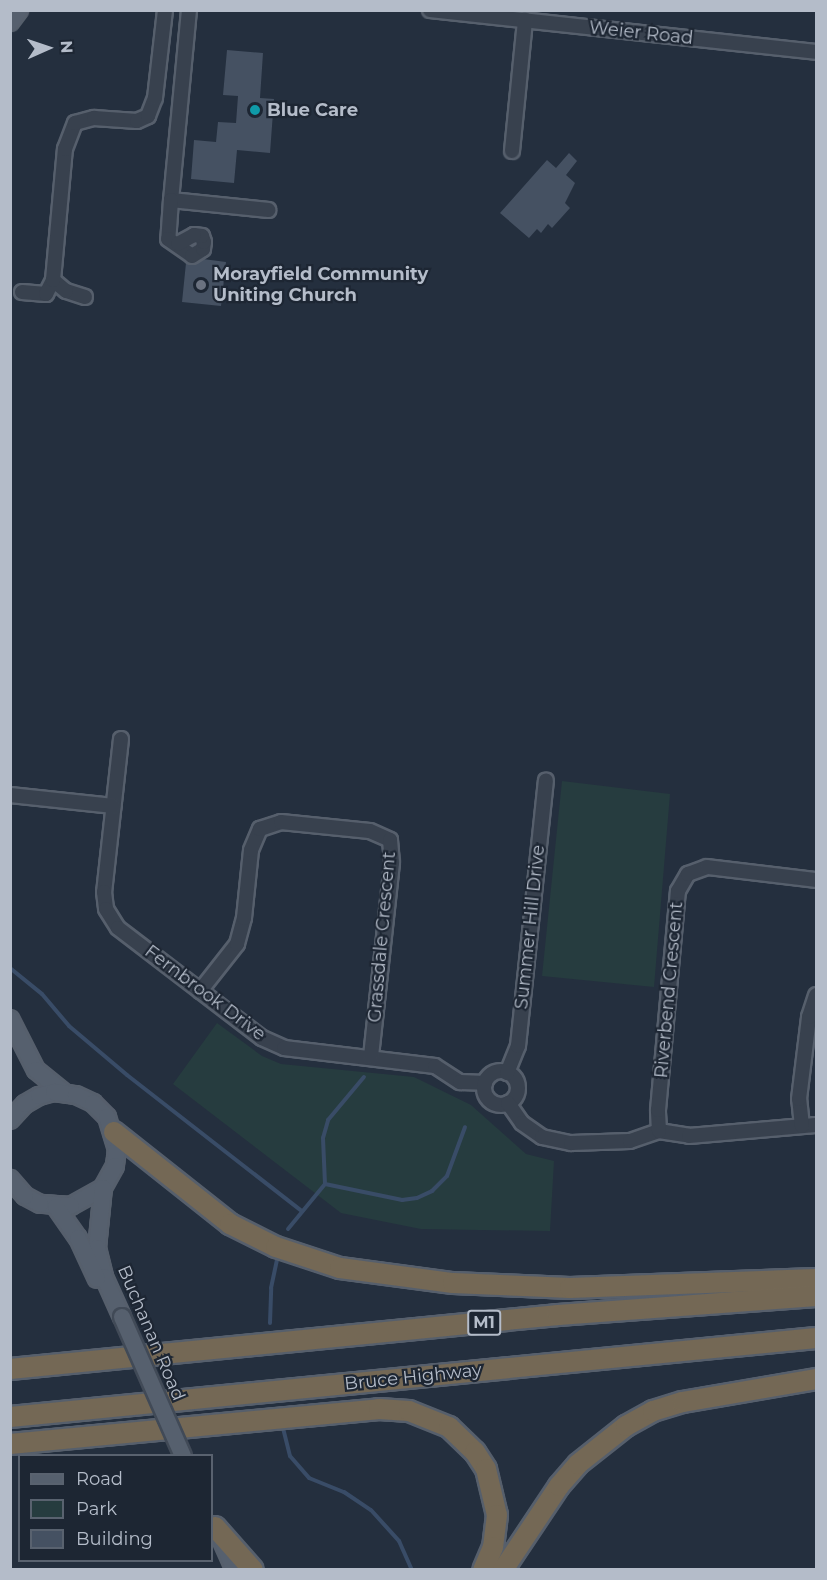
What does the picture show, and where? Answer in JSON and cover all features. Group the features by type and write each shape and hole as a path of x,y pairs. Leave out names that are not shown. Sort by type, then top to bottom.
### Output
{"highway":[{"path":"114,1132 230,1224 283,1250 340,1268 442,1282 570,1288 816,1279"},
{"name":"M1","path":"10,1369 547,1317 816,1296"},
{"name":"Bruce Highway","path":"10,1417 816,1338"},
{"path":"503,1569 559,1486 578,1464 626,1426 683,1402 816,1379"},
{"path":"10,1444 379,1409 409,1411 449,1427 470,1446 486,1469 497,1515 493,1547 483,1569"},
{"path":"213,1528 253,1569"}],"main road":[{"path":"10,22 19,10"},
{"path":"10,1019 36,1070 63,1092 82,1097 98,1107 114,1132"},
{"path":"10,1120 31,1100 63,1092"},
{"name":"Buchanan Road","path":"114,1132 114,1166 103,1188 97,1248 118,1318 175,1454"},
{"path":"10,1179 33,1200 56,1207 78,1204 103,1188"},
{"name":"Buchanan Road","path":"56,1207 78,1238 183,1454"},
{"path":"213,1528 226,1569"},
{"path":"213,1528 235,1569"}],"street":[{"path":"22,292 46,294 53,280 65,149 75,123 94,118 136,121 148,116 155,98 165,10"},
{"path":"178,244 168,239 189,10"},
{"name":"Weier Road","path":"430,10 816,52"},
{"path":"512,151 525,20"},
{"path":"171,200 268,210"},
{"path":"53,280 66,291 84,297"},
{"name":"Fernbrook Drive","path":"121,739 113,806 106,909 118,928 262,1038 285,1048 435,1066 460,1082 485,1083"},
{"name":"Summer Hill Drive","path":"507,1073 518,1046 546,780"},
{"path":"10,795 113,806"},
{"name":"Grassdale Crescent","path":"200,990 237,944 244,918 250,850 260,829 281,822 370,831 390,840 392,863 372,1057"},
{"name":"Riverbend Crescent","path":"659,1131 658,1110 678,891 688,874 707,867 816,880"},
{"path":"802,1126 799,1099 809,1017 816,995"},
{"path":"494,1073 507,1073 518,1088 508,1103 491,1102 485,1094 485,1083 494,1073"},
{"path":"508,1103 522,1124 542,1137 571,1143 630,1141 659,1131 689,1136 816,1125"}],"green space":[{"path":"562,781 670,794 654,987 542,976"},
{"path":"217,1023 262,1056 281,1064 414,1077 471,1105 526,1154 554,1161 550,1231 421,1229 341,1213 173,1084"}],"building":[{"name":"Blue Care","path":"227,50 263,53 260,98 274,99 270,153 237,150 234,183 191,179 194,140 216,142 218,122 236,123 238,96 223,95"},
{"path":"569,153 577,161 566,175 575,183 565,203 570,208 552,228 548,224 541,233 537,229 529,238 500,213 547,160 556,168"},
{"path":"203,259 226,262 221,306 182,302 186,263 192,265"}],"waterway":[{"path":"10,968 42,994 69,1026 127,1075 302,1211"},
{"path":"288,1229 325,1184 323,1138 328,1120 364,1077"},
{"path":"325,1184 402,1200 417,1198 432,1191 447,1176 465,1127"},
{"path":"270,1323 271,1288 278,1254"},
{"path":"283,1428 290,1456 309,1478 344,1492 371,1510 399,1541 412,1570"}],"place":[{"name":"Blue Care","path":"255,110"},
{"name":"Morayfield Community Uniting Church","path":"201,285"}]}
